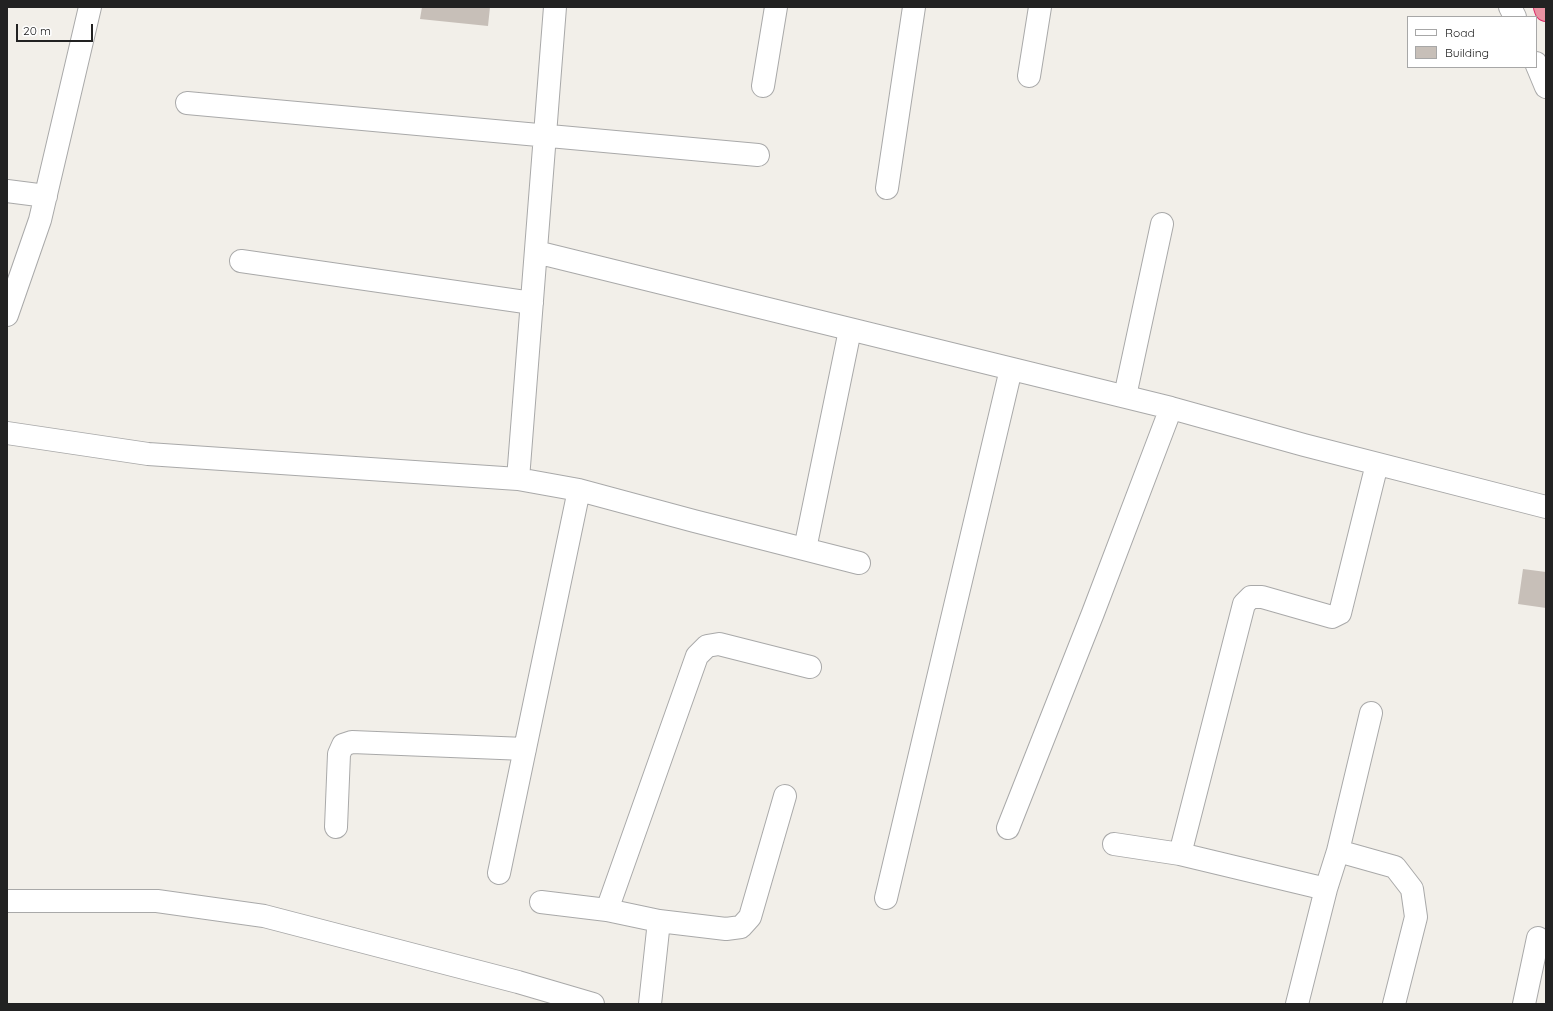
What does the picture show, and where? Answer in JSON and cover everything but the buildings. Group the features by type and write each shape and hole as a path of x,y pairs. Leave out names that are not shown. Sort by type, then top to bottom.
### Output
{"street":[{"path":"7,315 40,220 90,7"},
{"path":"518,479 555,7"},
{"path":"763,86 776,7"},
{"path":"887,188 914,7"},
{"path":"1029,76 1040,7"},
{"path":"1510,7 1514,16"},
{"path":"1537,65 1546,87"},
{"path":"187,103 758,155"},
{"path":"7,191 46,196"},
{"path":"1125,396 1162,224"},
{"path":"536,252 1125,396 1304,445 1546,507"},
{"path":"241,261 532,303"},
{"path":"805,549 850,330"},
{"path":"886,898 1012,369"},
{"path":"1008,828 1093,613 1171,408"},
{"path":"7,433 148,454 518,479 580,490 859,563"},
{"path":"1180,854 1244,604 1251,597 1262,596 1332,617 1340,613 1377,464"},
{"path":"499,873 580,490"},
{"path":"607,910 697,656 707,646 719,644 810,667"},
{"path":"1296,1004 1326,889 1338,851 1371,713"},
{"path":"336,827 339,754 343,745 352,742 525,750"},
{"path":"541,902 607,910 659,922 726,929 741,927 750,917 785,796"},
{"path":"1114,844 1180,854 1326,889"},
{"path":"1338,851 1395,867 1412,889 1416,917 1394,1004"},
{"path":"7,901 157,901 264,916 518,982 593,1004"},
{"path":"650,1004 659,922"},
{"path":"1524,1004 1538,938"}]}
